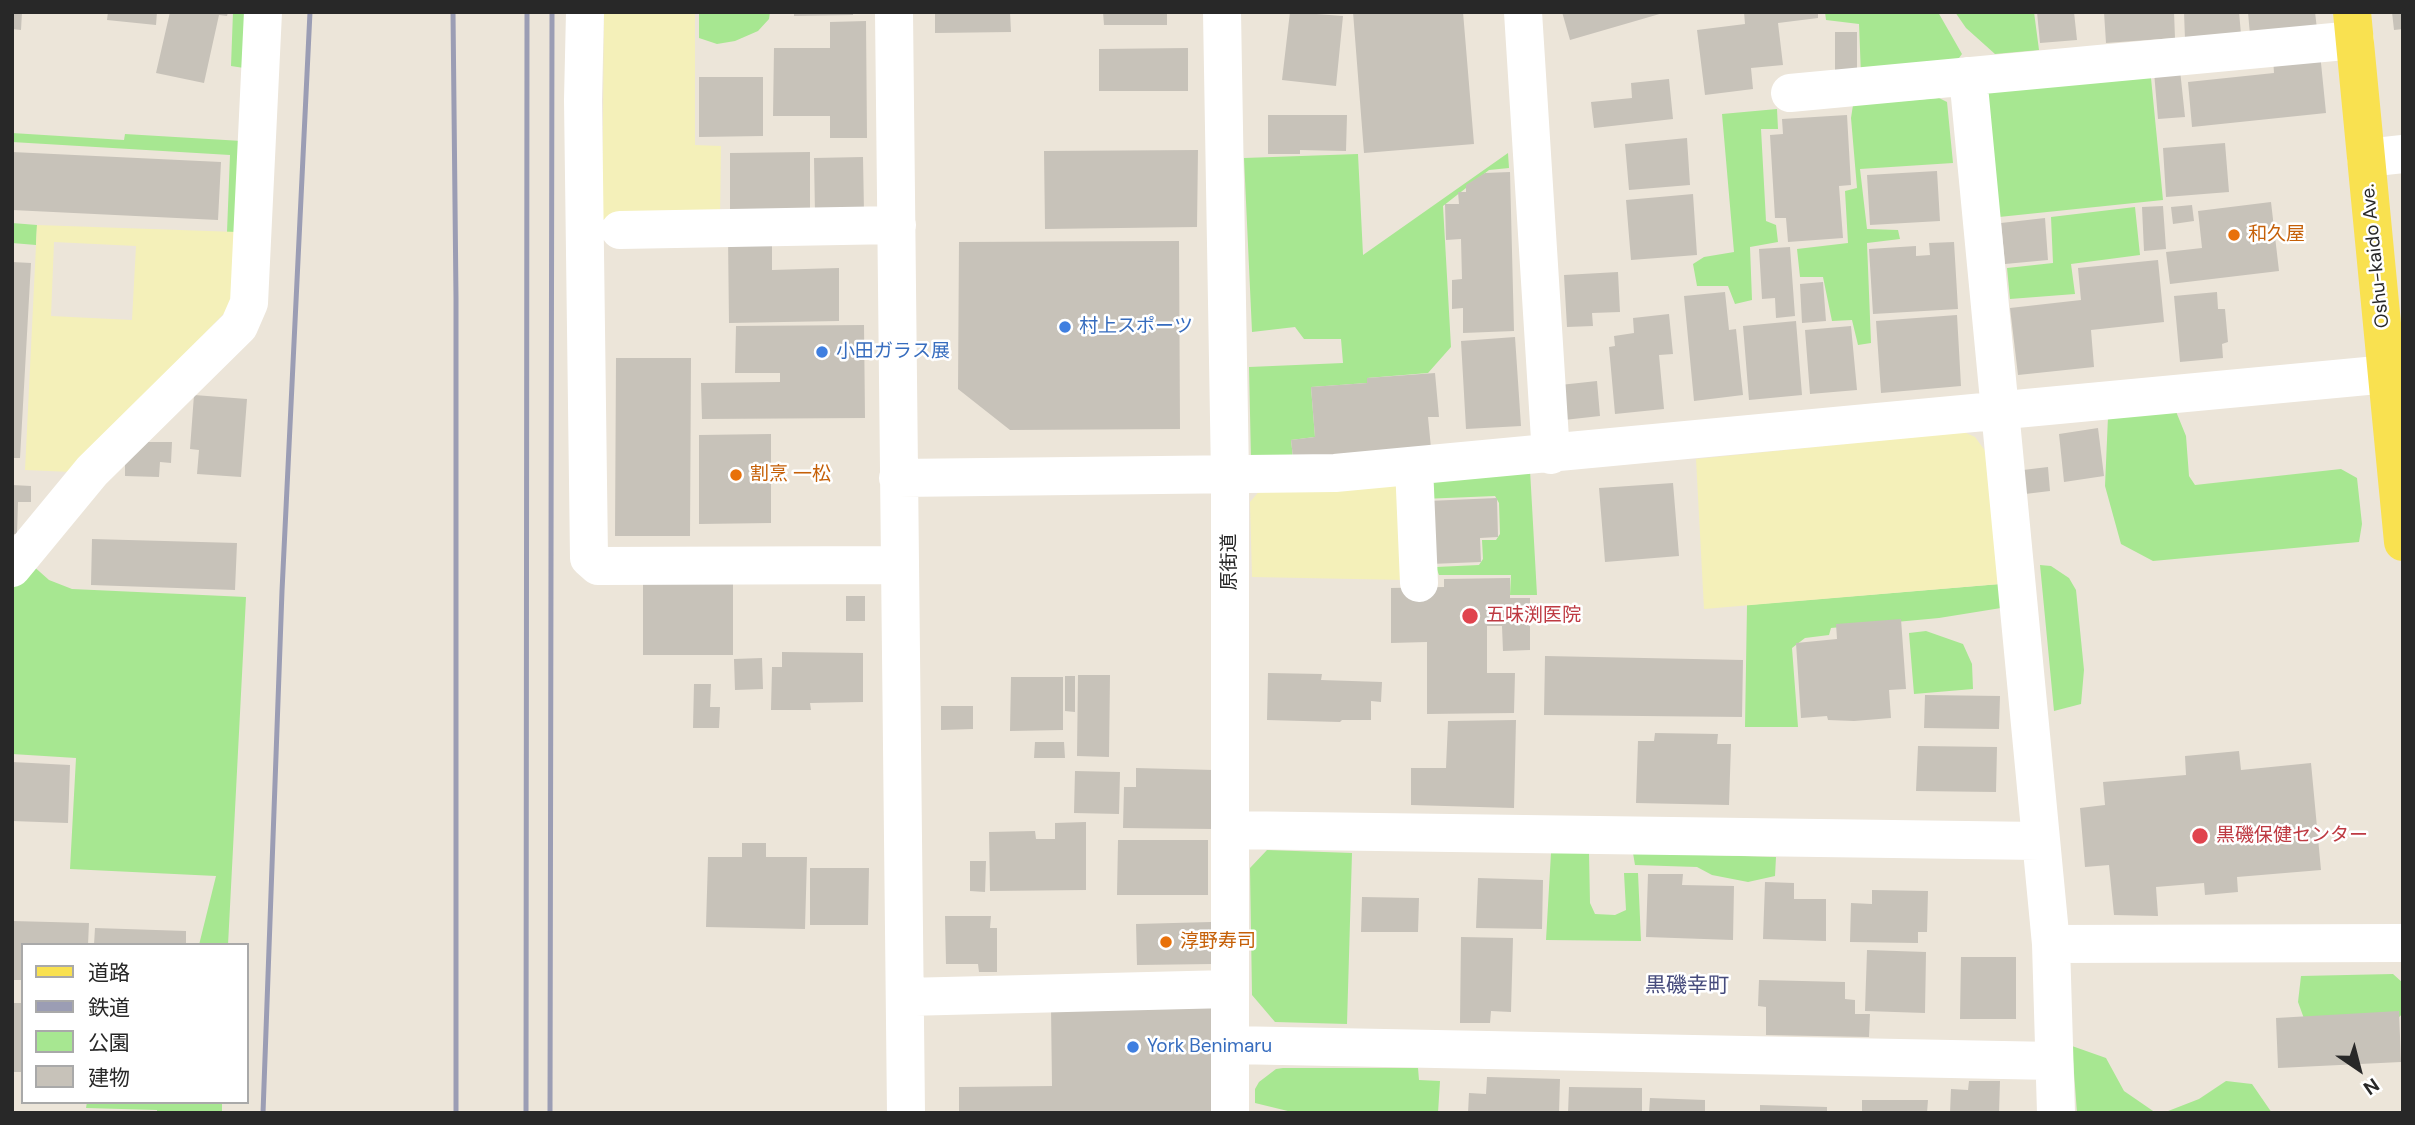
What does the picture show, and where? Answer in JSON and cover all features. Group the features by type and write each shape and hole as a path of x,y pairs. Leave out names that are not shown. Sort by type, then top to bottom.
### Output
{"main road":[{"name":"Oshu-kaido Ave.","path":"2353,26 2384,156 2388,374 2403,542"}],"street":[{"path":"12,568 92,471 239,326 248,303 263,12"},
{"path":"585,12 583,100 589,558 598,566 899,565"},
{"path":"894,12 906,1113"},
{"name":"原街道","path":"1222,12 1230,476 1230,1113"},
{"path":"1524,12 1551,455"},
{"path":"1790,93 1968,76 2353,26"},
{"path":"1968,76 2051,944 2056,1113"},
{"path":"620,230 897,225"},
{"path":"898,478 1335,474 2388,374"},
{"path":"1414,466 1419,583"},
{"path":"1230,830 2040,841"},
{"path":"2051,944 2403,943"},
{"path":"905,997 1229,989"},
{"path":"1230,1045 2054,1061"}],"green space":[{"path":"233,12 247,12 244,68 231,66"},
{"path":"699,12 770,12 769,19 758,31 735,41 717,44 699,38"},
{"path":"1825,12 1938,12 1962,54 1953,66 1861,75 1859,24 1826,20"},
{"path":"1955,12 2034,12 2039,50 1995,54 1966,28"},
{"path":"2150,68 2163,200 1999,217 1986,85"},
{"path":"1939,98 1947,102 1953,163 1860,169 1867,229 1898,230 1900,239 1867,243 1871,343 1858,345 1852,320 1832,321 1823,277 1800,277 1797,249 1848,243 1845,191 1857,188 1851,118 1853,105"},
{"path":"1777,109 1778,129 1761,129 1766,221 1776,225 1778,242 1750,247 1752,300 1735,304 1728,286 1697,286 1693,264 1704,257 1734,252 1722,114"},
{"path":"12,133 124,140 125,134 242,141 237,232 227,232 230,155 12,142"},
{"path":"1508,153 1509,168 1489,170 1443,206 1451,347 1428,373 1367,378 1367,383 1311,387 1315,437 1291,440 1294,466 1251,459 1249,367 1343,363 1341,339 1304,339 1295,327 1252,332 1244,158 1358,154 1363,255"},
{"path":"2135,207 2140,255 2071,264 2075,294 2010,299 2007,268 2053,263 2051,217"},
{"path":"12,223 37,225 36,245 12,243"},
{"path":"2175,409 2186,436 2189,476 2195,485 2341,469 2357,478 2362,524 2359,542 2153,561 2121,544 2105,486 2108,417"},
{"path":"1530,470 1537,595 1510,595 1511,575 1439,575 1436,567 1479,565 1483,559 1482,540 1496,540 1500,534 1499,503 1495,496 1422,499 1422,478"},
{"path":"31,564 49,580 72,589 246,597 228,943 199,943 216,876 70,869 76,758 12,754 12,590"},
{"path":"2040,565 2051,566 2069,578 2076,590 2084,670 2081,704 2054,711"},
{"path":"2000,584 2001,608 1939,618 1831,628 1829,635 1805,638 1792,648 1798,727 1745,727 1747,605"},
{"path":"1926,631 1963,644 1972,664 1973,689 1914,694 1909,633"},
{"path":"1267,850 1352,853 1347,1024 1275,1022 1252,995 1250,868"},
{"path":"1551,853 1589,853 1590,903 1595,914 1615,915 1626,910 1624,873 1638,873 1641,941 1546,940"},
{"path":"1633,853 1776,857 1775,876 1748,882 1712,875 1697,867 1635,865"},
{"path":"2393,974 2403,983 2403,1013 2390,1027 2306,1024 2298,1002 2301,976"},
{"path":"2072,1046 2106,1058 2124,1091 2156,1113 2077,1113"},
{"path":"1418,1068 1419,1080 1440,1081 1438,1113 1296,1113 1255,1103 1255,1089 1259,1082 1276,1069"},
{"path":"2226,1081 2252,1084 2272,1113 2163,1113 2199,1099"},
{"path":"87,1104 222,1104 222,1113 157,1113 157,1110 86,1108"}],"sand":[{"path":"604,12 695,12 695,145 721,146 720,218 602,219"},
{"path":"37,225 237,232 232,305 72,472 25,470","holes":["54,242 136,246 132,320 51,316"]},
{"path":"1964,432 1975,437 1989,456 2000,584 1704,609 1696,459"},
{"path":"1405,484 1406,580 1252,577 1250,502 1262,488"}],"building":[{"path":"12,12 22,12 21,30 12,29"},
{"path":"108,12 157,12 156,25 107,20"},
{"path":"170,12 228,12 227,16 219,15 204,83 156,73"},
{"path":"794,12 853,12 853,15 794,16"},
{"path":"935,12 1010,12 1011,32 935,33"},
{"path":"1103,12 1167,12 1167,25 1104,25"},
{"path":"1290,12 1343,16 1336,86 1282,80"},
{"path":"1353,12 1463,12 1474,144 1364,153"},
{"path":"1562,12 1663,12 1663,13 1570,40"},
{"path":"1744,12 1818,12 1818,18 1778,23 1783,65 1751,68 1753,89 1705,95 1697,30 1745,24"},
{"path":"2037,12 2074,12 2077,40 2040,43"},
{"path":"2104,12 2174,12 2175,38 2106,43"},
{"path":"2184,12 2239,12 2241,34 2185,39"},
{"path":"2248,12 2315,12 2317,29 2250,35"},
{"path":"2392,12 2403,12 2403,29 2394,30"},
{"path":"866,21 867,138 830,138 830,116 773,116 774,48 830,48 830,22"},
{"path":"1835,32 1857,32 1857,71 1835,71"},
{"path":"1188,48 1188,91 1099,91 1099,49"},
{"path":"2320,53 2326,113 2192,127 2188,82 2274,73 2273,57"},
{"path":"2180,70 2185,117 2158,119 2154,72"},
{"path":"699,77 763,77 763,136 699,137"},
{"path":"1669,79 1673,119 1594,128 1591,102 1632,98 1631,83"},
{"path":"1268,115 1347,115 1346,151 1300,150 1300,154 1268,154"},
{"path":"1847,115 1851,185 1839,186 1843,238 1788,242 1786,218 1775,218 1770,135 1783,134 1782,119"},
{"path":"1687,138 1690,185 1629,190 1625,144"},
{"path":"2225,143 2229,192 2166,197 2163,148"},
{"path":"1198,150 1197,227 1045,229 1044,151"},
{"path":"12,152 221,162 218,220 12,210"},
{"path":"810,152 810,212 730,214 730,153"},
{"path":"863,157 864,213 815,214 814,158"},
{"path":"1937,171 1940,221 1870,225 1867,175"},
{"path":"1510,172 1514,331 1463,333 1463,308 1452,309 1452,280 1462,279 1461,239 1446,240 1445,204 1459,204 1458,192 1466,192 1466,185 1485,173"},
{"path":"1693,194 1697,255 1631,260 1626,200"},
{"path":"2271,202 2279,271 2170,284 2166,252 2202,248 2198,211"},
{"path":"2192,205 2194,221 2173,224 2171,207"},
{"path":"2163,206 2166,249 2144,251 2142,207"},
{"path":"2045,218 2048,260 2005,264 2001,223"},
{"path":"772,236 772,270 839,268 839,321 729,323 728,237"},
{"path":"1179,241 1180,429 1010,430 958,389 959,242"},
{"path":"1954,242 1958,309 1873,314 1869,249 1916,246 1916,256 1930,255 1929,243"},
{"path":"1790,247 1795,316 1776,318 1775,298 1762,299 1759,249"},
{"path":"2158,260 2164,322 2091,330 2094,367 2018,375 2010,308 2081,300 2078,268"},
{"path":"12,262 31,263 20,458 12,458"},
{"path":"1618,272 1620,312 1592,313 1593,326 1567,327 1564,275"},
{"path":"1823,282 1826,321 1802,323 1800,284"},
{"path":"1725,292 1729,330 1736,329 1743,395 1694,401 1684,296"},
{"path":"2217,292 2218,309 2225,309 2228,342 2222,344 2223,358 2180,362 2174,296"},
{"path":"1669,314 1673,354 1659,355 1664,409 1615,414 1609,347 1615,346 1614,336 1634,333 1633,318"},
{"path":"1957,315 1961,386 1881,393 1876,321"},
{"path":"1796,321 1802,395 1749,400 1743,326"},
{"path":"864,325 865,418 702,419 701,383 780,382 780,373 735,373 736,326"},
{"path":"1851,326 1857,390 1810,394 1805,330"},
{"path":"1515,337 1521,426 1466,429 1461,341"},
{"path":"616,358 691,358 690,536 615,536"},
{"path":"1435,373 1439,417 1428,417 1431,448 1294,466 1291,440 1315,437 1311,387 1367,383 1367,378"},
{"path":"1597,381 1600,416 1564,420 1560,385"},
{"path":"194,395 247,399 241,477 197,474 199,450 190,449"},
{"path":"2098,428 2104,476 2064,482 2059,434"},
{"path":"771,434 771,523 699,524 699,435"},
{"path":"143,442 172,442 171,463 160,462 159,477 125,476 125,461"},
{"path":"2048,467 2050,491 2025,494 2023,470"},
{"path":"1673,483 1679,556 1605,562 1599,488"},
{"path":"12,485 31,486 31,502 18,502 17,534 12,534"},
{"path":"1497,498 1498,537 1480,538 1481,562 1430,564 1428,501"},
{"path":"92,539 237,543 235,590 91,585"},
{"path":"1510,578 1510,598 1530,598 1530,650 1503,651 1502,626 1487,626 1487,673 1515,673 1514,713 1427,714 1427,642 1391,643 1391,588 1444,587 1444,579"},
{"path":"643,583 733,583 733,655 643,655"},
{"path":"846,596 865,596 865,621 846,621"},
{"path":"1901,619 1906,689 1889,690 1891,718 1854,721 1828,720 1827,716 1801,718 1796,643 1837,639 1836,624"},
{"path":"782,652 863,653 863,702 810,703 811,710 771,710 772,667 782,667"},
{"path":"1545,656 1743,660 1742,717 1544,715"},
{"path":"762,658 763,689 735,690 734,659"},
{"path":"1268,673 1322,674 1321,680 1382,682 1381,702 1371,701 1371,720 1267,720"},
{"path":"1078,675 1110,675 1109,757 1077,756"},
{"path":"1065,676 1075,676 1075,712 1065,711"},
{"path":"1011,677 1063,677 1063,730 1010,731"},
{"path":"694,684 711,684 710,707 720,707 719,728 693,728"},
{"path":"1925,695 2000,696 1999,729 1924,728"},
{"path":"941,706 973,706 973,729 941,730"},
{"path":"1516,720 1514,808 1411,805 1411,768 1446,768 1448,721"},
{"path":"1655,733 1718,734 1717,744 1731,744 1729,805 1636,803 1638,741 1654,741"},
{"path":"1035,742 1064,742 1065,758 1034,758"},
{"path":"1918,746 1997,747 1996,792 1916,791"},
{"name":"黒磯保健センター","path":"2239,751 2241,770 2311,763 2321,870 2237,877 2238,892 2205,895 2204,883 2156,887 2158,916 2114,915 2109,865 2085,867 2080,808 2105,805 2103,782 2186,775 2185,756"},
{"path":"12,762 70,765 68,823 12,821"},
{"path":"1136,768 1214,770 1213,829 1123,828 1124,787 1136,787"},
{"path":"1075,771 1120,772 1119,814 1074,813"},
{"path":"1086,822 1086,890 990,891 989,832 1035,831 1036,839 1055,839 1055,823"},
{"path":"1118,840 1208,840 1208,895 1117,895"},
{"path":"742,843 766,843 766,857 807,857 805,929 706,927 708,857 742,857"},
{"path":"970,861 986,861 985,892 970,891"},
{"path":"810,868 869,868 868,925 810,925"},
{"path":"1648,874 1683,874 1682,885 1734,886 1733,940 1646,937"},
{"path":"1478,878 1543,880 1542,929 1476,928"},
{"path":"1765,882 1794,883 1794,899 1826,899 1826,941 1763,939"},
{"path":"1872,890 1928,891 1927,932 1918,932 1918,943 1850,942 1851,903 1872,904"},
{"path":"1362,897 1419,898 1418,932 1361,932"},
{"path":"945,916 991,916 990,928 997,928 997,972 979,972 978,964 946,964"},
{"path":"12,921 89,923 88,943 21,943 21,980 12,980"},
{"path":"1211,922 1212,964 1137,965 1136,924"},
{"path":"95,928 186,931 186,943 94,943"},
{"path":"1461,937 1513,938 1511,1012 1491,1011 1490,1023 1460,1023"},
{"path":"1867,950 1926,952 1925,1013 1865,1011"},
{"path":"1961,957 2016,957 2016,1019 1960,1019"},
{"path":"1759,980 1845,982 1845,999 1855,1000 1855,1014 1870,1014 1869,1037 1766,1035 1766,1007 1758,1006"},
{"path":"12,1003 21,1003 21,1072 12,1072"},
{"name":"York Benimaru","path":"1214,1005 1216,1113 959,1113 959,1087 1052,1086 1051,1008"},
{"path":"2399,1011 2401,1062 2278,1068 2276,1018"},
{"path":"1487,1077 1560,1079 1559,1113 1468,1113 1469,1093 1486,1094"},
{"path":"1969,1081 2000,1081 1999,1113 1950,1113 1951,1089 1968,1090"},
{"path":"1569,1087 1642,1088 1642,1113 1568,1113"},
{"path":"1650,1098 1705,1100 1705,1113 1649,1113"},
{"path":"1862,1100 1928,1100 1927,1113 1862,1113"},
{"path":"1760,1105 1827,1107 1827,1113 1760,1113"}],"railway":[{"path":"263,1113 282,591 310,12"},
{"path":"453,12 456,298 456,1113"},
{"path":"526,1113 527,12"},
{"path":"550,1113 552,12"}],"place":[{"name":"和久屋","path":"2234,235"},
{"name":"村上スポーツ","path":"1065,327"},
{"name":"小田ガラス展","path":"822,352"},
{"name":"割烹 一松","path":"736,475"},
{"name":"五味渕医院","path":"1470,616"},
{"name":"黒磯保健センター","path":"2200,836"},
{"name":"淳野寿司","path":"1166,942"},
{"name":"York Benimaru","path":"1133,1047"}],"district":[{"name":"黒磯幸町","path":"1687,986"}]}
